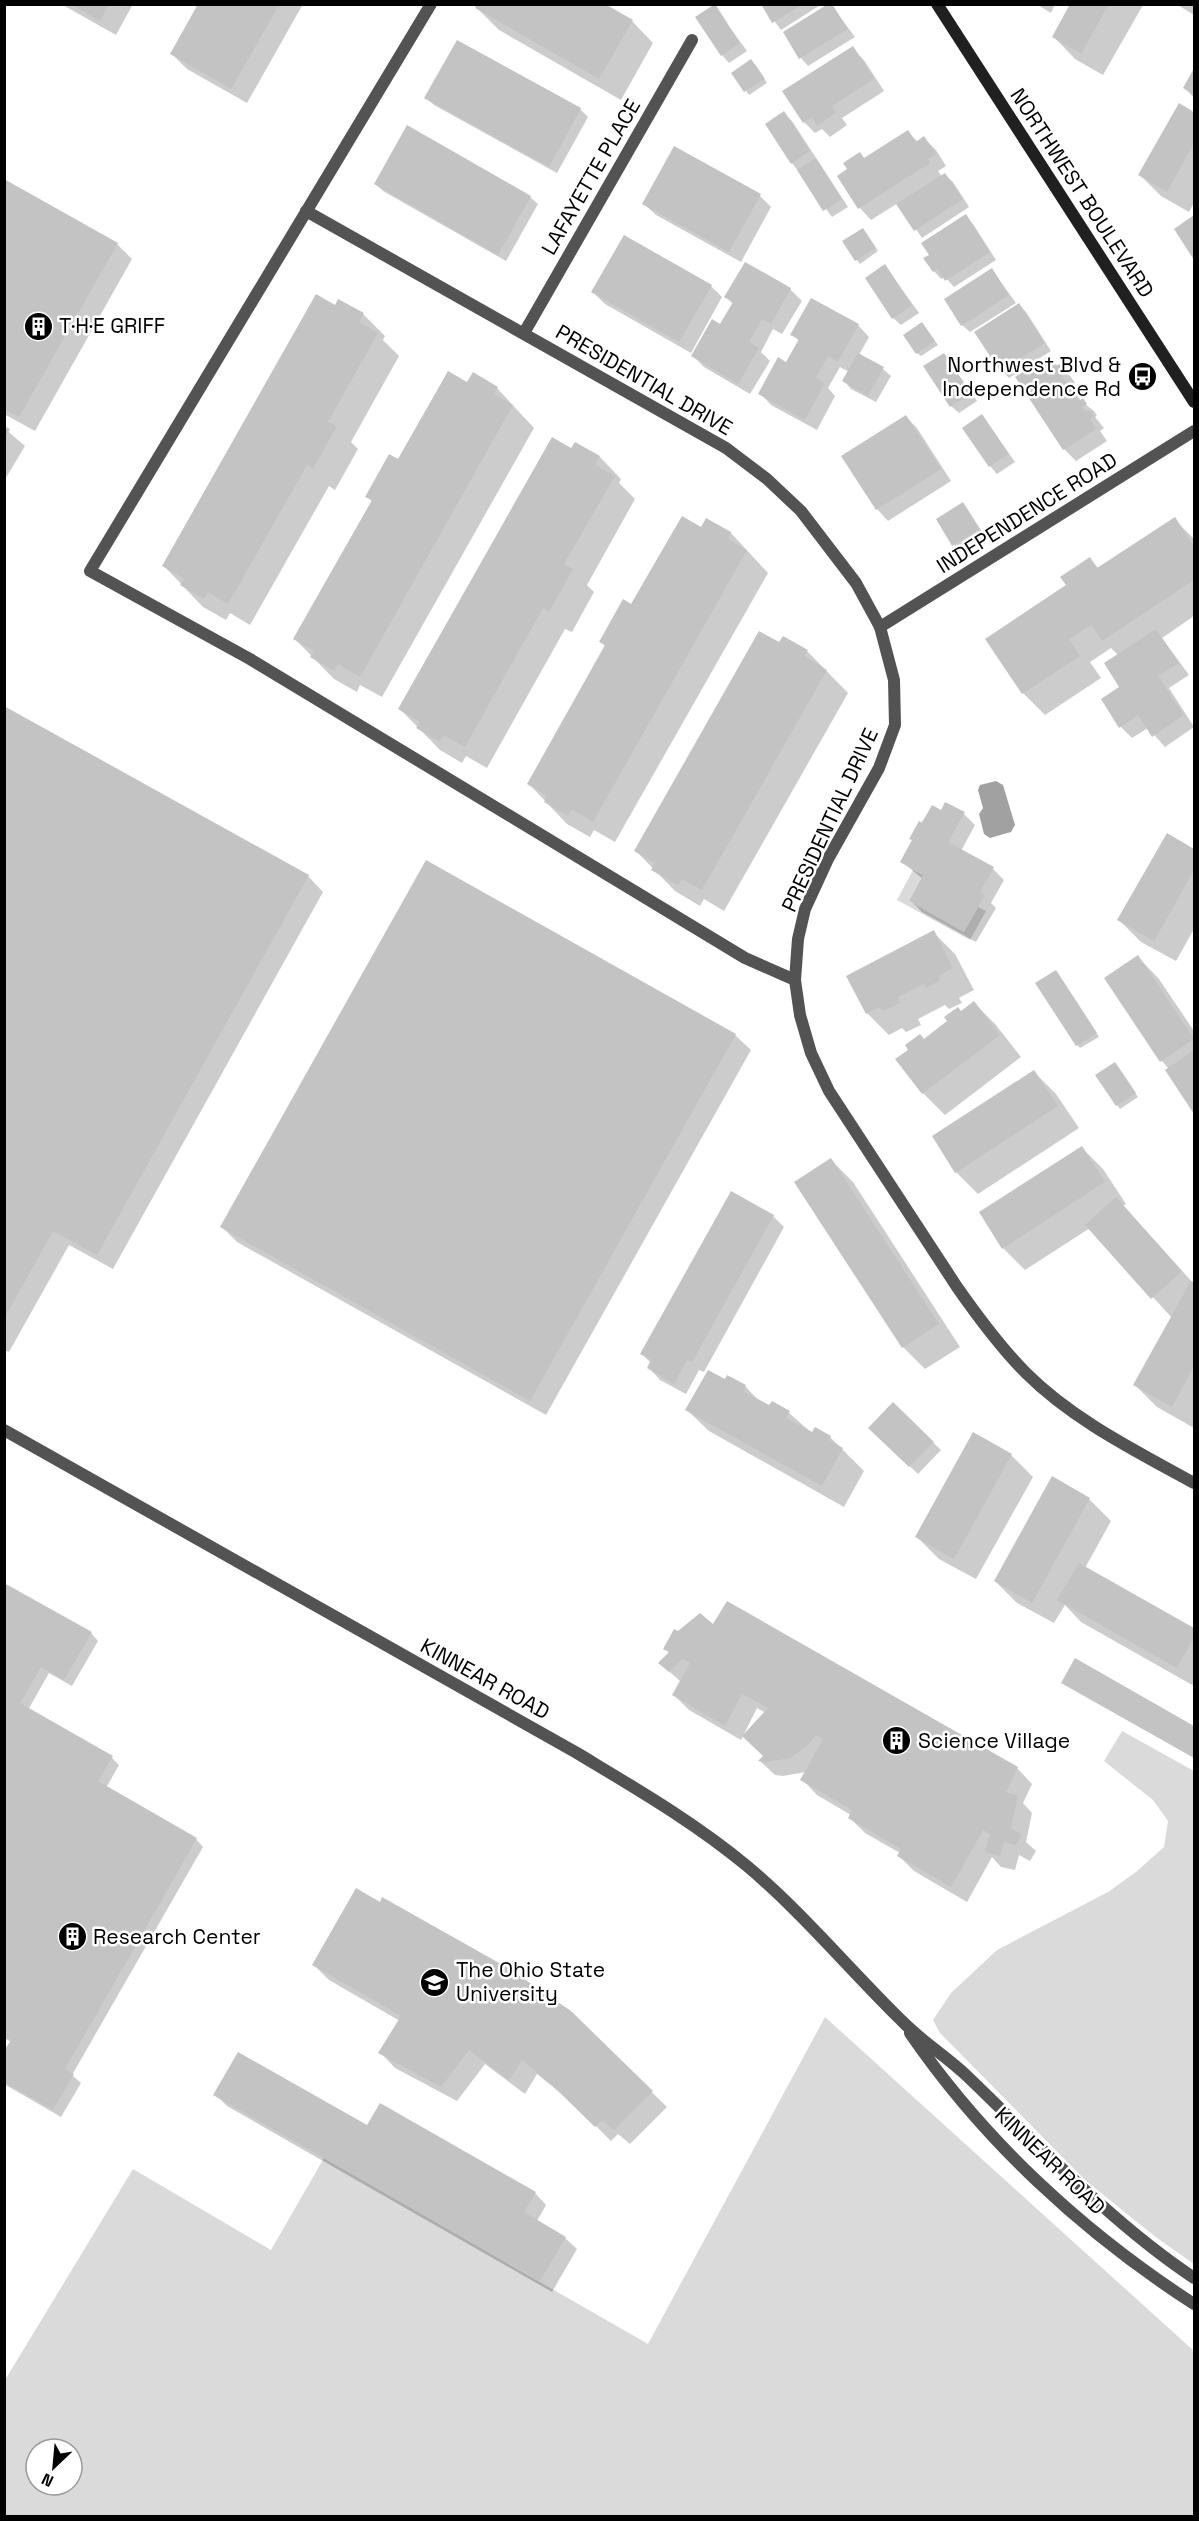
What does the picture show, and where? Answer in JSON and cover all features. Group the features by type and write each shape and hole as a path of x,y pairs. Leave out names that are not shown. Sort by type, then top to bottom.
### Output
{"main road":[{"name":"NORTHWEST BOULEVARD","path":"937,4 1194,402"}],"street":[{"path":"431,4 90,571 250,659 745,958 795,980"},
{"name":"LAFAYETTE PLACE","path":"524,333 692,40"},
{"name":"PRESIDENTIAL DRIVE","path":"306,212 726,448 767,479 801,511 856,583 880,627 894,680 896,725 879,768 828,859 805,909 798,939 795,980 800,1015 811,1053 829,1091 957,1287 983,1323 1027,1374 1064,1406 1194,1483"},
{"name":"INDEPENDENCE ROAD","path":"880,627 1194,431"},
{"name":"KINNEAR ROAD","path":"4,1430 577,1753 664,1805 747,1866 793,1908 903,2022 953,2062 1104,2208 1194,2278"},
{"name":"KINNEAR ROAD","path":"903,2022 940,2076 1000,2146 1082,2221 1194,2304"}],"shaded area":[{"path":"996,781 1003,785 1015,825 1011,832 990,838 984,834 979,814 983,808 978,790 980,785"},
{"path":"913,870 923,875 909,901 964,932 978,907 986,911 970,940 897,900"},
{"path":"1122,1731 1194,1771 1194,2264 1157,2238 1086,2181 940,2033 933,2020 951,1993 997,1950 1108,1892 1136,1872 1164,1847 1168,1821 1153,1800 1104,1761"},
{"path":"825,2017 1194,2351 1194,2516 5,2516 5,2380 133,2169 271,2250 324,2158 648,2344"}],"building":[{"path":"71,4 109,4 100,21"},
{"path":"198,4 280,4 231,89 170,54"},
{"path":"477,4 605,4 633,20 599,79 475,8"},
{"path":"715,4 740,43 721,56 695,17"},
{"path":"761,4 803,4 772,23"},
{"path":"828,4 832,4 848,29 799,59 783,32"},
{"path":"1070,4 1109,4 1081,54 1052,37"},
{"path":"457,40 581,108 549,167 424,98"},
{"path":"853,46 874,79 832,106 836,113 817,126 812,117 803,123 782,91"},
{"path":"751,59 765,79 744,92 731,73"},
{"path":"1194,68 1194,95 1183,88"},
{"path":"1179,103 1194,112 1194,143 1167,192 1138,175"},
{"path":"784,111 810,151 791,164 765,124"},
{"path":"407,125 531,196 498,255 374,184"},
{"path":"908,130 916,142 924,136 936,154 928,159 930,163 858,209 837,176 847,169 843,163 860,152 864,158"},
{"path":"674,146 761,194 729,252 642,204"},
{"path":"816,158 842,199 823,211 797,170"},
{"path":"945,173 963,199 914,231 896,204"},
{"name":"T·H·E GRIFF","path":"4,179 118,243 19,417 4,409"},
{"path":"966,214 990,252 945,281 938,269 933,272 923,258 929,255 921,243"},
{"path":"1194,215 1194,260 1174,229"},
{"path":"863,228 876,248 855,261 842,241"},
{"path":"624,235 712,285 679,342 591,292"},
{"path":"745,262 791,288 771,324 762,319 749,342 759,348 738,384 691,356 712,319 720,324 733,302 724,297"},
{"path":"885,264 912,305 892,319 865,278"},
{"path":"992,268 1009,295 961,326 944,299"},
{"path":"316,294 335,305 338,299 364,313 359,322 378,333 328,422 337,426 313,469 307,465 228,604 208,592 204,599 180,585 184,579 162,566"},
{"path":"811,298 859,324 838,362 828,356 816,378 825,383 805,420 758,394 778,357 786,362 799,339 790,335"},
{"path":"1019,303 1045,343 1000,371 974,332"},
{"path":"922,322 935,341 916,354 903,335"},
{"path":"858,353 884,367 868,396 842,381"},
{"path":"944,353 971,393 950,407 923,366"},
{"path":"1048,356 1055,366 1060,364 1064,371 1060,373 1079,401 1083,398 1087,404 1082,407 1086,412 1090,410 1094,416 1090,419 1096,429 1063,450 1015,377"},
{"path":"448,371 467,382 473,372 498,387 494,394 513,405 360,677 338,664 334,671 310,657 314,651 293,639 372,500 365,497 389,454 398,459"},
{"path":"982,414 1009,454 989,467 962,428"},
{"path":"906,415 941,469 876,510 841,456"},
{"path":"4,426 10,429 4,440"},
{"path":"552,437 571,448 575,442 600,456 595,465 615,476 564,564 573,569 549,612 543,608 465,747 444,735 440,742 416,728 420,722 398,709"},
{"path":"963,502 980,529 952,546 936,519"},
{"path":"682,516 701,527 706,518 731,532 728,539 747,550 593,822 572,809 568,816 544,802 547,796 527,784 605,645 599,642 623,599 631,604"},
{"path":"1175,517 1194,547 1194,580 1102,641 1091,625 1069,639 1080,656 1022,694 985,639 1066,585 1060,577 1090,557 1097,568"},
{"path":"1156,629 1179,663 1158,676 1184,715 1152,737 1138,715 1119,728 1101,699 1119,687 1104,663"},
{"path":"759,631 779,642 783,636 808,650 804,656 827,670 702,890 682,879 678,885 651,870 655,863 634,851"},
{"path":"4,706 309,875 97,1255 53,1231 4,1319"},
{"path":"945,802 965,812 948,842 994,867 980,892 985,895 964,932 909,901 923,875 900,862 919,821 922,823 932,805 941,810"},
{"path":"1167,833 1194,849 1194,870 1154,941 1117,920"},
{"path":"426,860 736,1034 530,1401 220,1227"},
{"path":"934,930 953,968 939,976 941,980 926,988 924,984 898,997 900,1003 883,1011 880,1007 866,1014 846,976"},
{"path":"1138,955 1194,1039 1160,1062 1104,978"},
{"path":"1056,970 1097,1033 1076,1046 1035,983"},
{"path":"974,1001 1000,1035 922,1094 895,1059 908,1050 905,1045 920,1034 924,1039 947,1021 944,1017 958,1007 961,1011"},
{"path":"1194,1050 1194,1114 1165,1070"},
{"path":"1115,1062 1136,1093 1116,1106 1095,1075"},
{"path":"1034,1070 1058,1106 955,1173 932,1136"},
{"path":"1082,1146 1105,1182 1002,1249 979,1212"},
{"path":"831,1158 939,1324 902,1348 794,1182"},
{"path":"731,1191 774,1215 692,1362 687,1360 674,1384 647,1368 651,1360 640,1354"},
{"path":"1116,1197 1182,1271 1151,1299 1085,1225"},
{"path":"1191,1281 1194,1282 1194,1366 1172,1407 1133,1385"},
{"path":"708,1370 725,1379 727,1375 746,1385 743,1391 769,1405 772,1401 790,1411 786,1418 812,1432 815,1427 831,1436 829,1440 843,1448 822,1486 685,1410"},
{"path":"893,1402 934,1442 909,1467 868,1428"},
{"path":"973,1432 1012,1454 954,1559 915,1537"},
{"path":"1052,1476 1090,1498 1032,1603 994,1581"},
{"path":"1079,1563 1194,1628 1194,1637 1177,1668 1057,1600"},
{"name":"Research Center","path":"4,1583 92,1632 64,1680 41,1667 20,1703 113,1756 98,1781 197,1838 65,2069 74,2074 53,2110 4,2082 4,2051 11,2040 4,2037"},
{"name":"Science Village","path":"727,1601 1018,1767 1006,1792 1018,1796 1011,1828 1022,1835 1015,1846 1004,1841 1000,1856 985,1852 990,1834 983,1830 951,1887 897,1856 901,1849 848,1818 852,1810 800,1780 823,1739 816,1735 809,1744 790,1758 767,1762 758,1761 763,1756 742,1736 768,1708 742,1694 725,1726 672,1695 690,1663 682,1659 669,1672 658,1663 669,1652 663,1649 674,1629 678,1631 700,1613 713,1624"},
{"path":"1075,1658 1194,1726 1194,1758 1061,1683"},
{"path":"356,1888 380,1902 382,1897 508,1968 571,2011 653,2091 614,2130 602,2120 595,2127 522,2060 509,2080 469,2050 441,2087 378,2053 401,2016 312,1965"},
{"path":"238,2052 367,2125 380,2103 536,2192 524,2212 566,2237 540,2281 213,2095"}],"place":[{"name":"T·H·E GRIFF","path":"38,326"},
{"name":"Northwest Blvd & Independence Rd","path":"1142,377"},
{"name":"Science Village","path":"897,1741"},
{"name":"Research Center","path":"72,1937"},
{"name":"The Ohio State University","path":"435,1982"}]}
